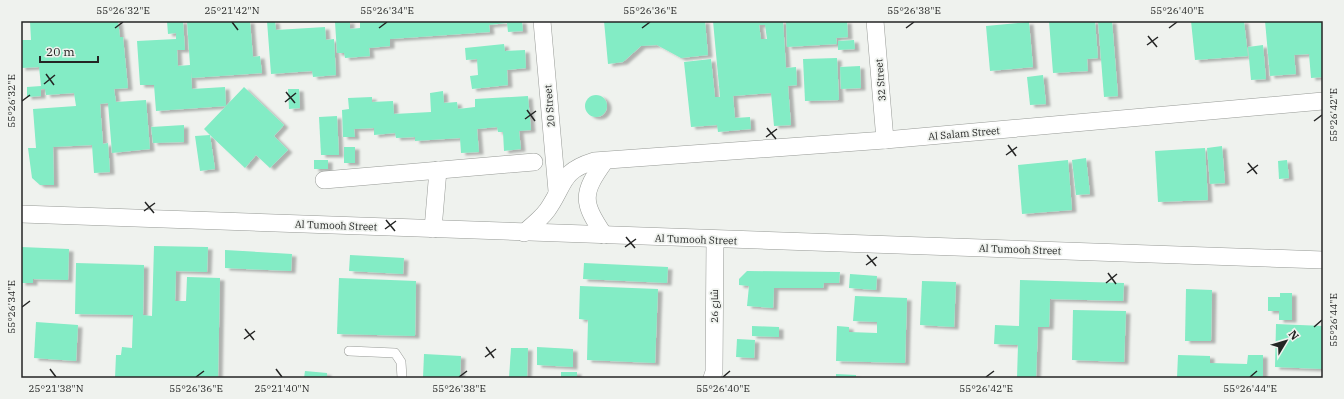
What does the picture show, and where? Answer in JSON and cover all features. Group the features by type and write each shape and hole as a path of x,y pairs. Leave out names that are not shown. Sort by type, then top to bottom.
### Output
{"street":[{"name":"20 Street","path":"542,21 558,191"},
{"name":"32 Street","path":"875,21 885,140"},
{"name":"Al Salam Street","path":"524,233 550,207 566,176 574,169 594,161 885,140 1323,101"},
{"path":"604,235 590,214 586,200 593,178 605,161"},
{"path":"324,180 534,162"},
{"path":"433,229 438,170"},
{"name":"Al Tumooh Street","path":"21,214 715,240 1323,260"},
{"name":"شارع 26","path":"714,376 715,240"}],"lane":[{"path":"349,350 395,353 401,362 402,378"}],"building":[{"path":"30,21 118,21 120,37 123,37 128,88 114,89 116,102 146,100 150,149 112,153 108,103 100,104 103,144 108,143 110,172 94,173 92,145 53,147 54,185 40,185 32,178 28,148 36,148 33,109 76,106 74,93 46,95 45,89 41,89 41,96 27,97 27,87 41,86 39,67 21,68 21,40 31,40"},
{"path":"167,21 183,21 185,50 177,50 178,66 190,65 187,21 250,21 253,57 260,56 262,73 191,78 192,89 225,87 226,106 156,111 154,85 140,85 137,41 176,39 176,33 168,34"},
{"path":"267,21 275,21 276,30 325,27 326,40 334,39 336,75 313,77 312,71 271,74"},
{"path":"350,21 350,29 360,28 360,21 522,21 523,31 508,32 507,23 489,25 490,32 390,39 390,46 369,48 370,56 345,58 344,53 337,53 335,22"},
{"path":"604,21 705,21 708,55 681,58 657,45 641,46 623,62 608,64"},
{"path":"713,21 783,21 786,68 796,67 797,85 788,86 791,125 774,126 771,93 733,96 735,118 750,117 751,129 718,132 717,125 691,127 684,62 711,59 715,97 720,97","holes":["759,25 765,25 767,39 761,39"]},
{"path":"786,21 847,21 848,37 836,38 837,44 787,47"},
{"path":"1049,21 1095,21 1098,58 1087,59 1088,71 1053,73"},
{"path":"1098,21 1112,21 1118,96 1104,97"},
{"path":"1191,21 1244,21 1248,56 1195,60"},
{"path":"1265,21 1323,21 1323,77 1311,78 1309,54 1294,55 1296,74 1270,76"},
{"path":"1029,22 1033,67 990,71 986,26"},
{"path":"854,40 855,49 838,50 838,41"},
{"path":"504,44 505,51 525,50 526,68 507,70 508,85 472,89 470,76 478,75 477,59 466,60 465,48"},
{"path":"1263,45 1266,79 1251,80 1248,47"},
{"path":"837,58 839,100 805,101 803,59"},
{"path":"860,66 861,88 841,89 840,67"},
{"path":"1043,75 1046,104 1030,105 1027,77"},
{"path":"244,87 284,125 274,136 288,150 270,168 256,155 245,168 204,129"},
{"path":"288,89 299,89 300,108 289,109"},
{"path":"443,91 444,103 457,102 458,109 475,107 475,99 528,96 531,130 519,131 521,149 504,151 503,132 498,132 497,127 477,129 479,152 461,153 460,138 415,141 415,137 396,138 395,133 374,135 374,128 354,129 355,137 343,137 342,110 349,109 348,98 372,97 372,102 393,101 394,114 431,112 430,93"},
{"path":"596,95 604,98 607,106 604,114 596,117 588,114 585,106 588,98"},
{"path":"337,116 339,155 321,155 319,117"},
{"path":"184,125 184,142 153,143 151,127"},
{"path":"210,135 215,169 200,171 195,136"},
{"path":"1222,146 1225,183 1210,184 1207,148"},
{"path":"344,147 355,147 355,163 344,163"},
{"path":"1205,148 1208,200 1158,202 1155,151"},
{"path":"1086,158 1090,194 1076,195 1072,160"},
{"path":"314,160 328,160 328,169 314,169"},
{"path":"1068,160 1072,210 1022,214 1018,165"},
{"path":"1287,160 1289,178 1279,179 1278,161"},
{"path":"154,246 208,247 207,272 176,271 175,301 186,301 187,277 220,278 218,378 115,378 116,355 121,355 122,347 132,348 133,315 75,314 76,263 144,265 143,315 152,316"},
{"path":"21,247 69,249 68,280 33,279 33,283 21,283"},
{"path":"225,250 292,254 291,271 225,268"},
{"path":"350,255 404,258 403,274 349,271"},
{"path":"584,263 668,267 667,283 583,279"},
{"path":"747,271 840,272 839,283 824,283 823,288 774,288 773,308 747,306 749,286 739,285 739,279"},
{"path":"850,274 877,276 876,290 849,288"},
{"path":"339,278 416,281 415,336 337,334"},
{"path":"1020,280 1124,283 1123,301 1050,299 1049,327 1038,327 1036,378 1017,378 1018,345 994,344 995,325 1019,326"},
{"path":"922,281 956,282 954,327 920,325"},
{"path":"580,286 658,289 655,363 587,360 588,320 579,319"},
{"path":"1186,289 1212,290 1211,341 1185,341"},
{"path":"1280,293 1292,293 1292,320 1279,320 1279,311 1268,311 1268,297 1280,297"},
{"path":"855,296 907,298 905,363 836,361 837,326 849,327 849,332 877,333 877,322 853,321"},
{"path":"1073,310 1126,311 1124,362 1072,360"},
{"path":"36,322 78,325 76,361 34,358"},
{"path":"1276,324 1323,326 1323,369 1275,367"},
{"path":"752,326 779,327 779,337 752,336"},
{"path":"737,339 755,340 754,358 736,357"},
{"path":"537,347 573,349 573,367 537,365"},
{"path":"511,348 528,348 527,378 509,378"},
{"path":"424,354 461,356 460,378 423,378"},
{"path":"1178,355 1210,356 1210,363 1247,364 1248,355 1263,355 1263,377 1177,378"},
{"path":"305,371 327,373 327,378 304,378"},
{"path":"561,372 577,372 577,378 561,378"},
{"path":"836,374 856,375 856,378 836,378"}]}
